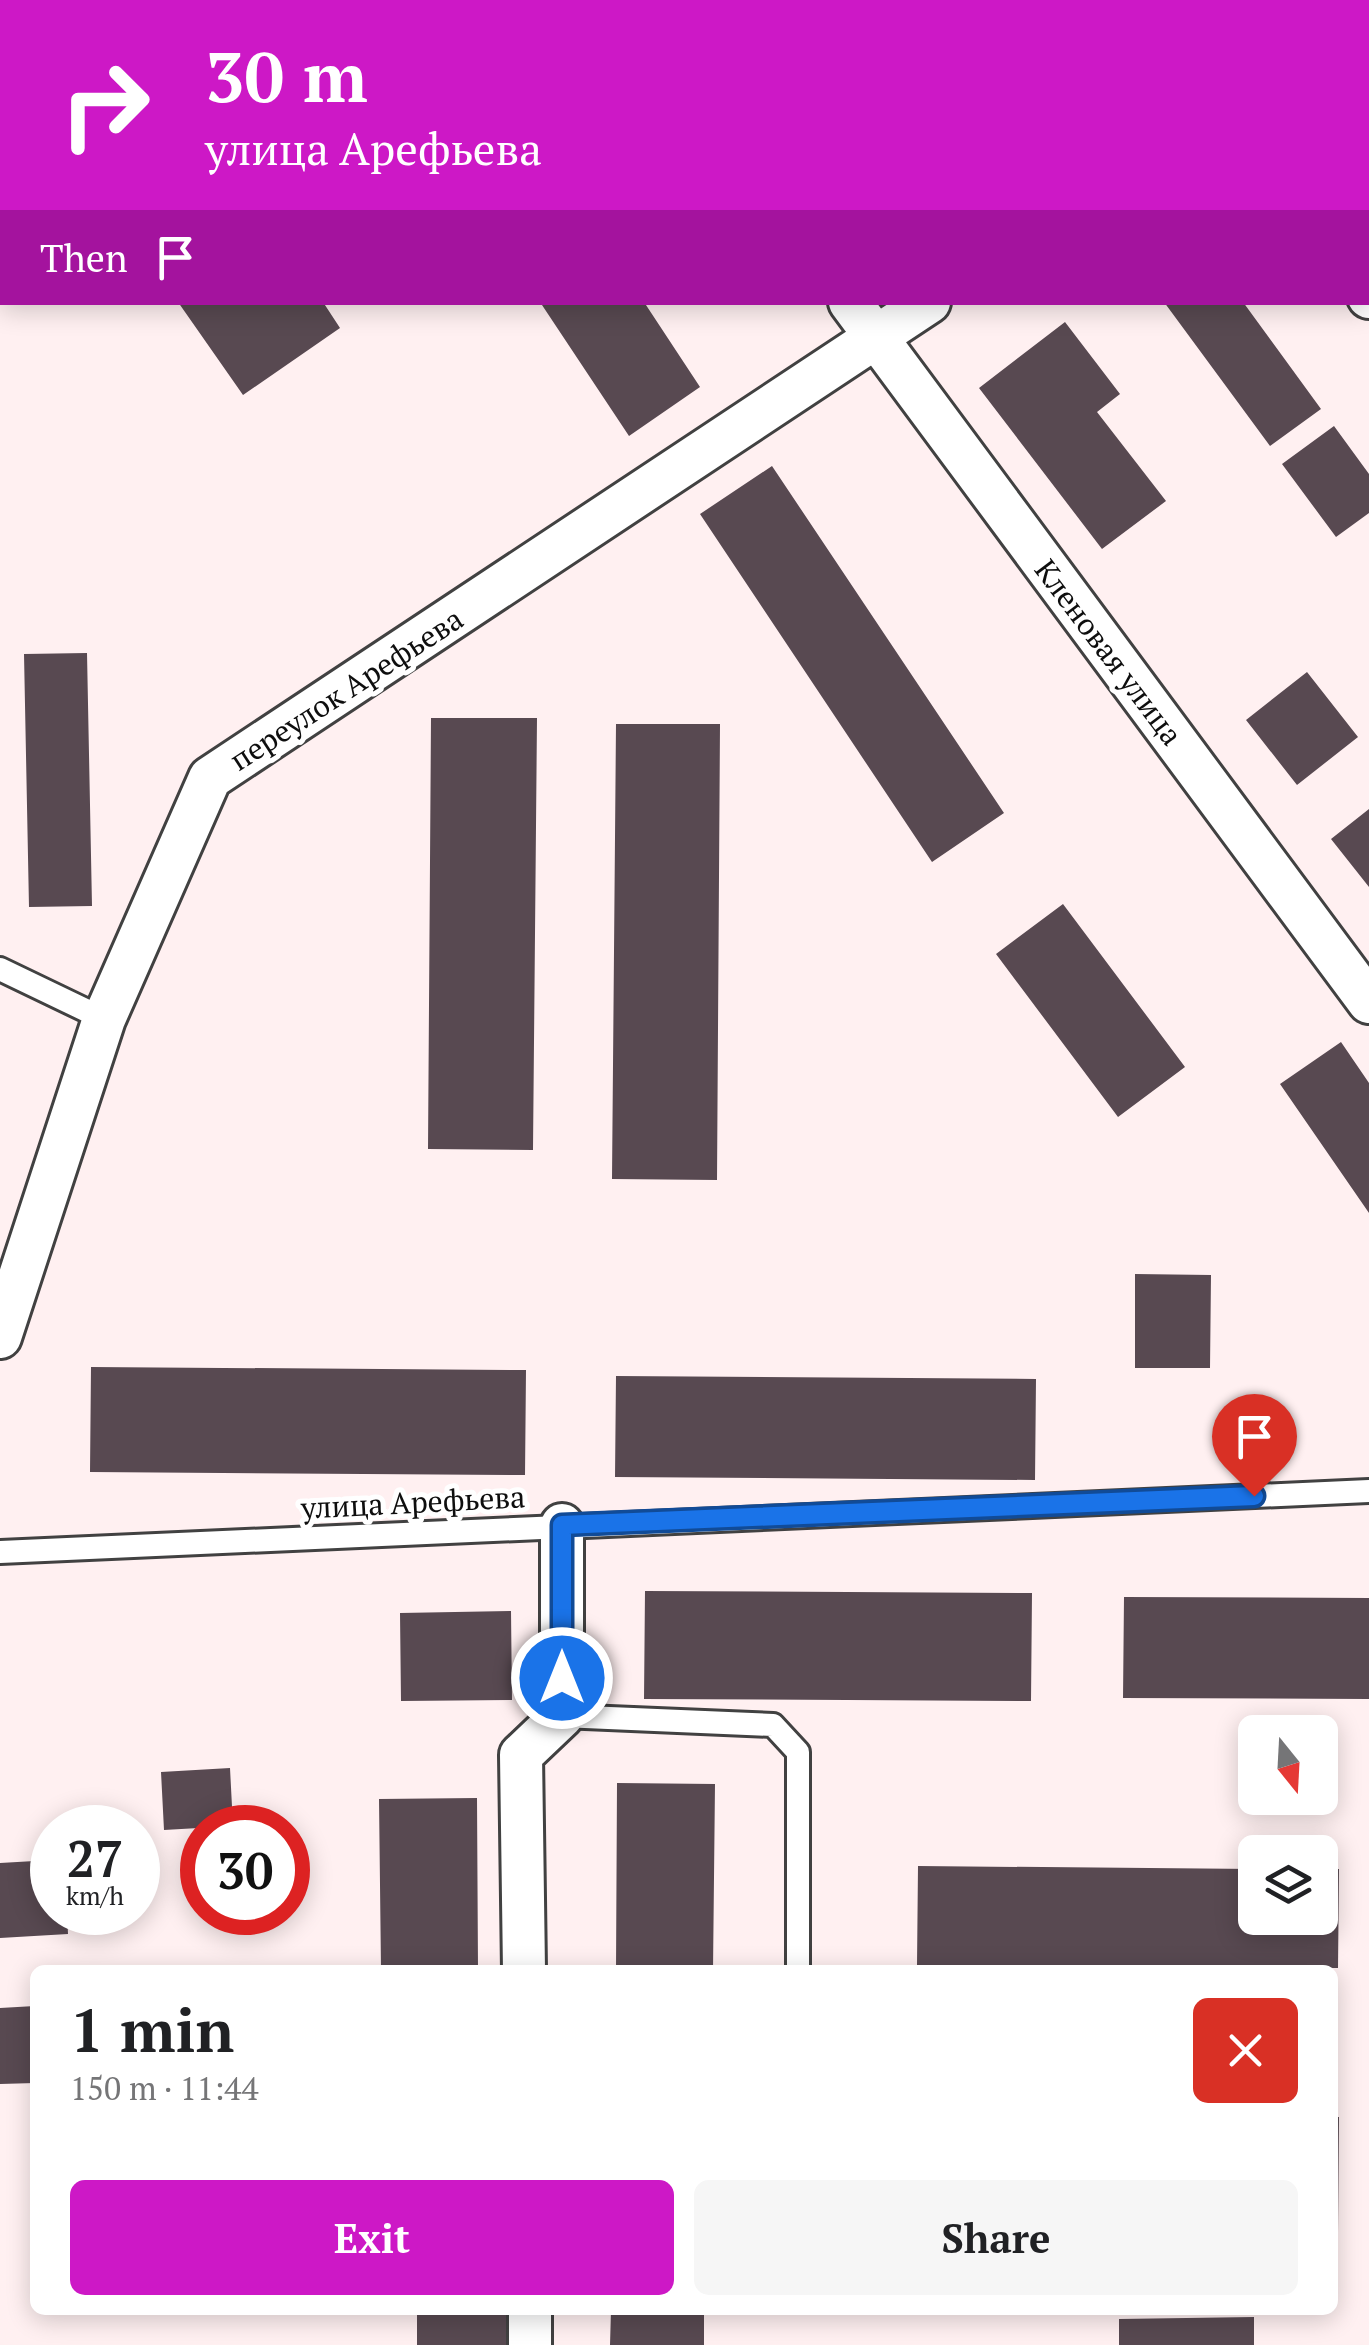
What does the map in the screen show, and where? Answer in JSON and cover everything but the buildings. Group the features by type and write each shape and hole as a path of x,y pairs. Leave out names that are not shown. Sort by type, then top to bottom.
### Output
{"street":[{"name":"Кленовая улица","path":"852,305 1369,1002"},
{"name":"переулок Арефьева","path":"0,1337 104,1020 210,778 925,305"},
{"path":"524,1965 521,1754 562,1716 562,1525"},
{"path":"530,2315 530,2345"}],"lane":[{"path":"0,969 104,1020"},
{"name":"улица Арефьева","path":"0,1552 1369,1491"},
{"path":"562,1716 772,1725 798,1752 798,1965"}],"route":[{"path":"562,1678 562,1525 1254,1496"}]}
